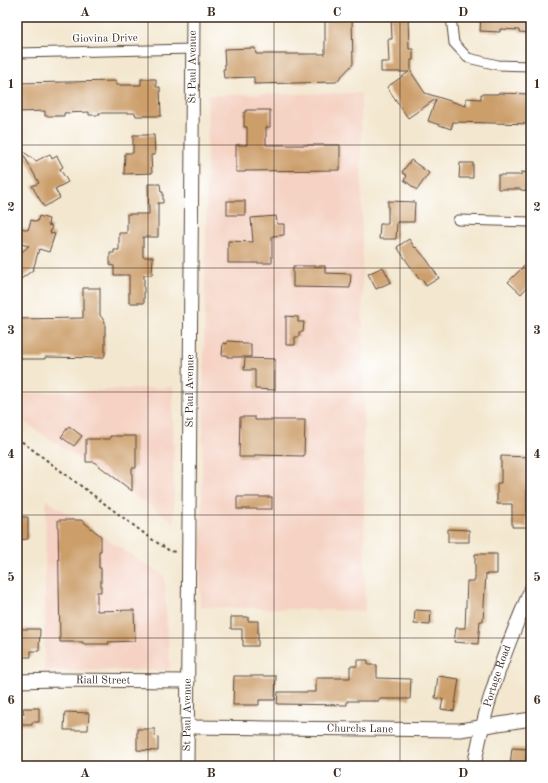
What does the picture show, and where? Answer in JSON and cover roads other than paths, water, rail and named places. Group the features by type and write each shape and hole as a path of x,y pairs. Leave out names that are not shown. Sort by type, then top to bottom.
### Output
{"main road":[{"name":"St Paul Avenue","path":"187,766 193,17"},
{"name":"Portage Road","path":"474,766 482,727 492,692 505,654 531,589"},
{"name":"Riall Street","path":"17,681 188,681"},
{"name":"Churchs Lane","path":"188,727 460,730 531,719"}],"street":[{"path":"451,17 454,43 468,58 498,65 531,66"},
{"name":"Giovina Drive","path":"17,53 193,49"},
{"path":"458,220 531,222"}]}
